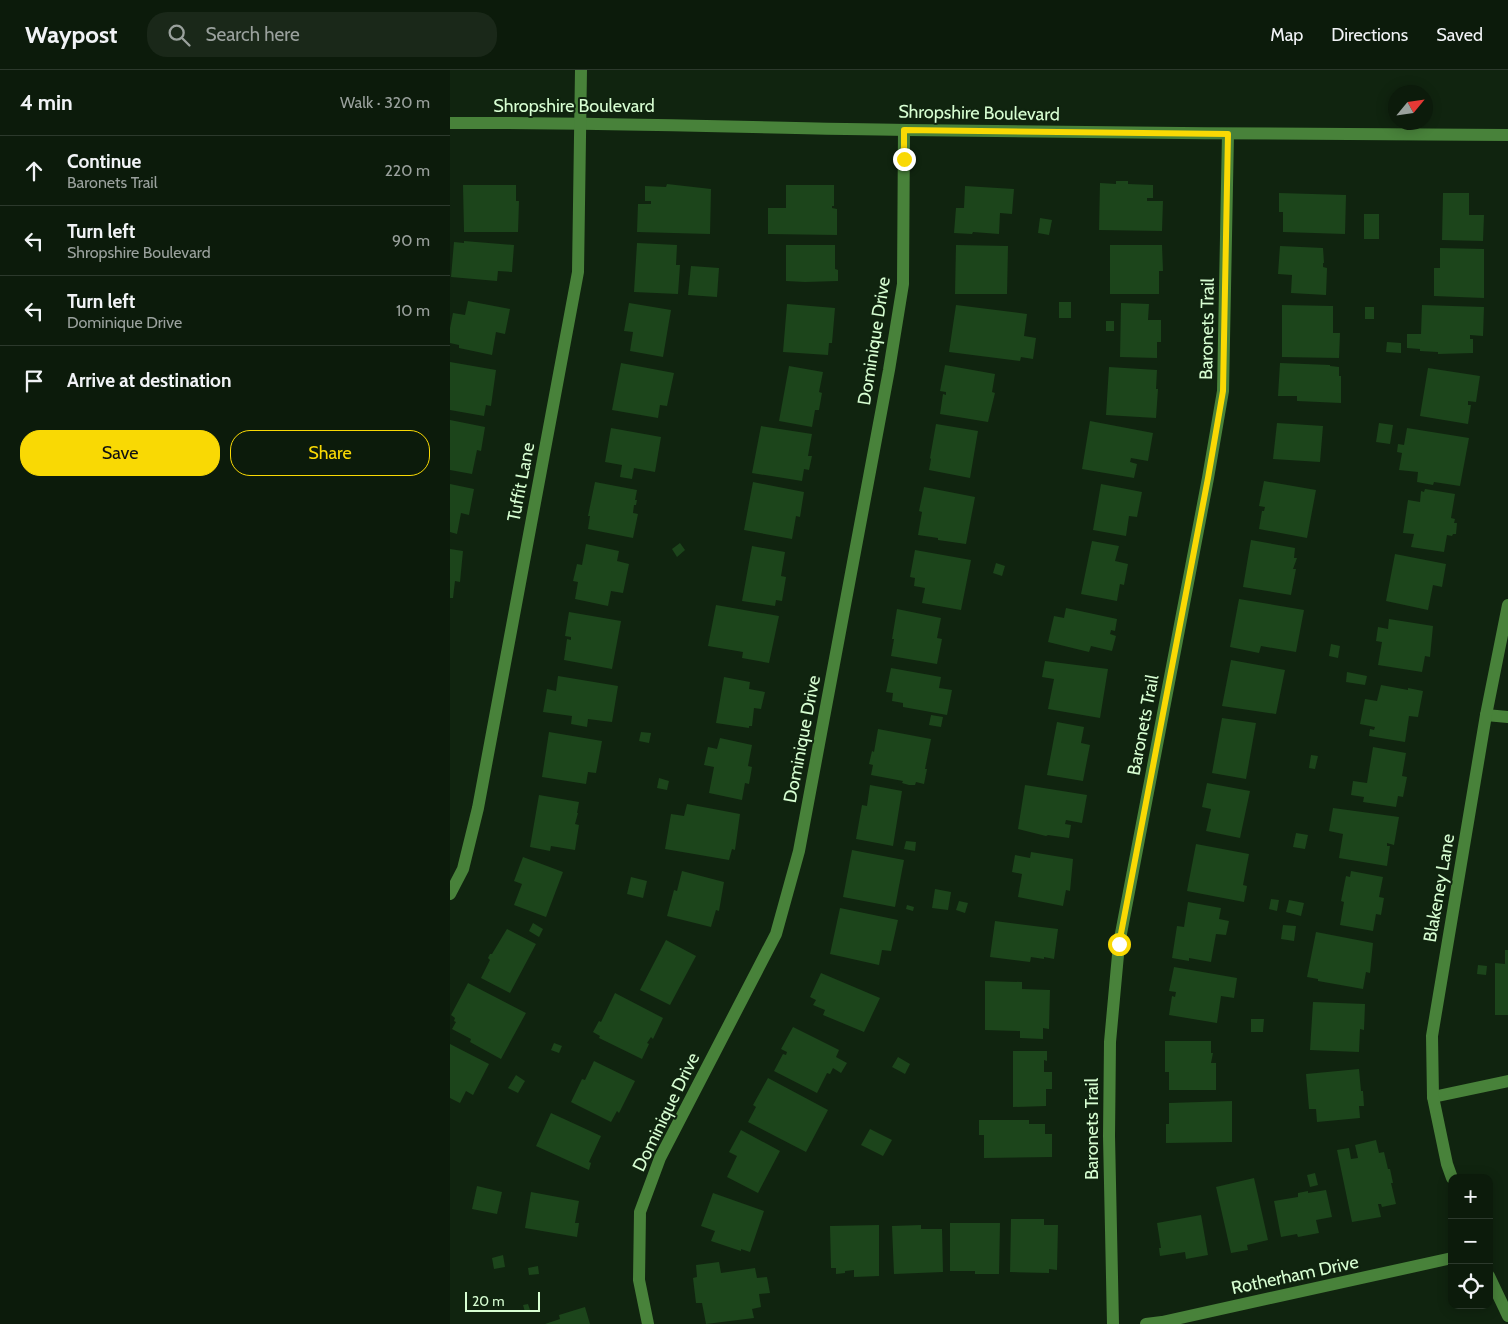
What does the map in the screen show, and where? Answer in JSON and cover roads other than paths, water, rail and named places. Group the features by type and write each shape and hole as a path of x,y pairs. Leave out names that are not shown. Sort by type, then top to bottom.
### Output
{"street":[{"name":"Tuffit Lane","path":"450,894 463,869 478,808 578,272 581,70"},
{"name":"Shropshire Boulevard","path":"450,123 581,122 904,130 1508,135"},
{"name":"Dominique Drive","path":"648,1324 639,1280 640,1212 660,1158 776,934 799,850 889,370 903,284 904,130"},
{"name":"Baronets Trail","path":"1113,1324 1109,1136 1110,1042 1119,944 1223,391 1228,134"},
{"name":"Blakeney Lane","path":"1451,1174 1433,1097 1432,1036 1486,716 1508,605"},
{"path":"1486,716 1508,717"},
{"path":"1433,1097 1508,1081"},
{"name":"Rotherham Drive","path":"1146,1324 1448,1259"},
{"path":"1493,1284 1508,1316"}]}
